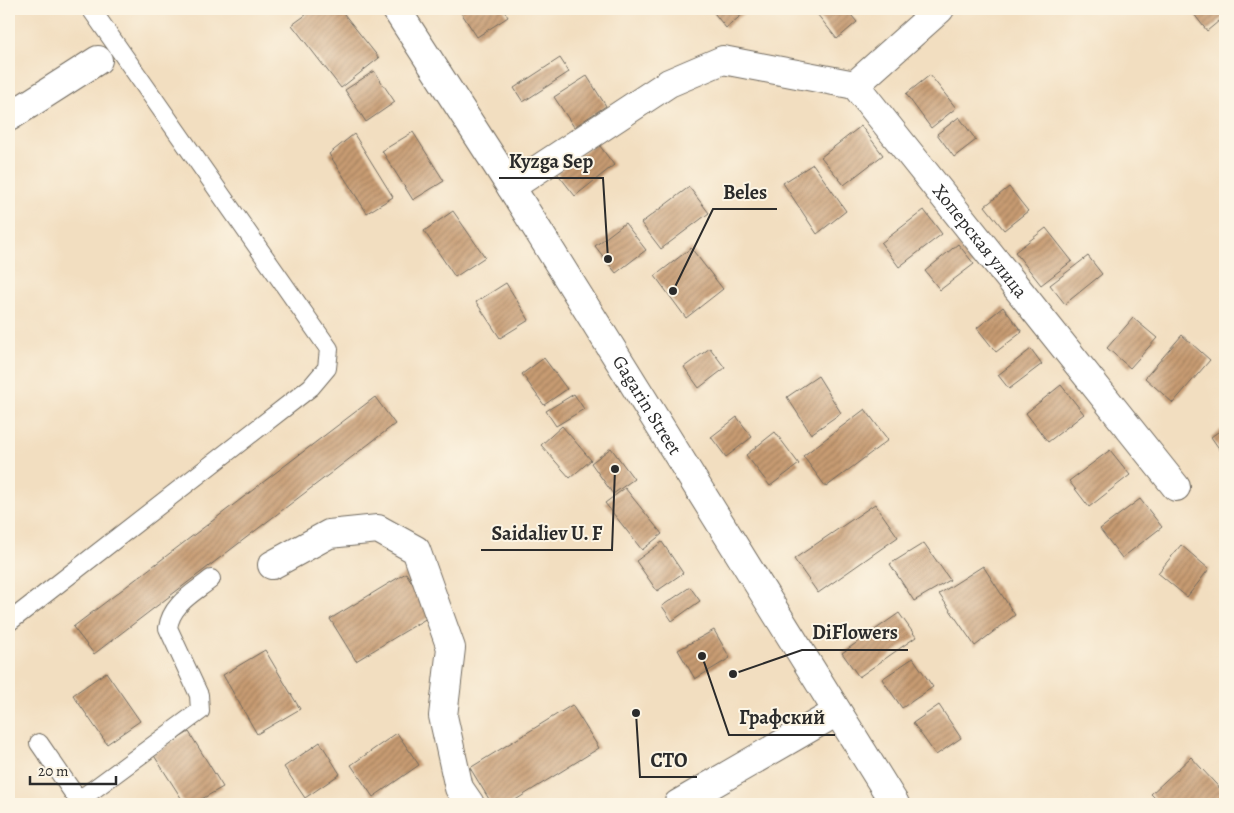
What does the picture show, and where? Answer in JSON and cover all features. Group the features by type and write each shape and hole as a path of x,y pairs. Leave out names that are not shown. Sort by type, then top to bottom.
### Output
{"street":[{"name":"Gagarin Street","path":"396,9 511,187 895,804"},
{"path":"511,187 669,83 723,60 855,85 940,9"},
{"path":"9,117 98,60"},
{"name":"Хоперская улица","path":"855,85 1176,487"},
{"path":"272,565 328,534 378,529 416,550 451,648 443,716 459,788 470,804"},
{"path":"678,804 837,712"}],"lane":[{"path":"9,622 311,387 327,368 329,349 91,9"},
{"path":"39,743 80,802 200,711 200,695 168,628 169,616 177,606 211,578"}],"building":[{"path":"314,9 340,9 379,58 341,88 292,25"},
{"path":"463,9 503,9 508,17 477,37 460,11"},
{"path":"711,9 749,9 726,28"},
{"path":"813,9 846,9 857,22 837,39"},
{"path":"1190,9 1225,9 1225,16 1207,31"},
{"path":"560,58 569,72 523,102 514,88"},
{"path":"374,71 395,102 366,122 345,90"},
{"path":"930,75 956,108 931,128 906,94"},
{"path":"587,76 606,106 574,127 554,97"},
{"path":"959,117 976,140 954,157 937,134"},
{"path":"861,126 883,155 844,185 821,157"},
{"path":"413,132 444,181 413,200 382,151"},
{"path":"354,134 393,197 367,213 329,154"},
{"path":"597,142 614,165 575,196 557,173"},
{"path":"813,164 846,211 817,234 783,183"},
{"path":"689,187 709,213 661,249 641,223"},
{"path":"1009,187 1028,211 1004,230 985,206"},
{"path":"924,210 942,234 899,267 881,243"},
{"path":"453,211 485,257 455,277 424,231"},
{"path":"625,223 646,250 616,273 595,246"},
{"path":"1046,228 1072,261 1041,285 1015,252"},
{"path":"958,244 974,264 940,290 925,271"},
{"path":"691,248 723,289 686,318 655,276"},
{"path":"1088,256 1102,274 1065,304 1050,285"},
{"path":"506,283 529,320 500,338 476,302"},
{"path":"1003,307 1022,332 996,352 977,328"},
{"path":"1133,318 1157,338 1130,368 1107,348"},
{"path":"1182,335 1210,360 1173,403 1145,378"},
{"path":"710,348 725,368 699,388 684,367"},
{"path":"1031,349 1042,364 1009,389 998,375"},
{"path":"544,358 567,389 544,405 522,374"},
{"path":"818,376 841,413 811,434 787,397"},
{"path":"1061,385 1084,414 1048,442 1026,413"},
{"path":"574,394 584,409 556,426 546,411"},
{"path":"375,397 395,424 94,654 73,627"},
{"path":"865,409 888,440 826,487 803,456"},
{"path":"737,417 752,437 726,457 711,437"},
{"path":"562,426 591,460 570,478 541,445"},
{"path":"1225,427 1225,457 1211,437"},
{"path":"775,432 799,464 770,486 746,455"},
{"path":"611,448 634,479 613,494 591,463"},
{"path":"1110,450 1130,475 1089,507 1069,481"},
{"path":"625,488 662,534 642,550 605,503"},
{"path":"1140,499 1162,527 1122,558 1100,529"},
{"path":"875,504 898,537 818,593 794,559"},
{"path":"662,542 683,573 657,591 636,561"},
{"path":"924,543 950,580 914,601 890,564"},
{"path":"1181,545 1209,569 1187,597 1158,573"},
{"path":"983,566 1015,615 975,646 939,594"},
{"path":"406,573 432,615 356,661 330,619"},
{"path":"690,587 700,601 672,621 662,606"},
{"path":"899,613 916,637 859,677 842,653"},
{"path":"714,630 730,658 695,679 678,650"},
{"path":"265,650 300,709 257,734 223,675"},
{"path":"913,658 933,687 902,708 882,679"},
{"path":"106,672 140,721 107,744 73,695"},
{"path":"572,705 599,748 509,804 492,804 470,768"},
{"path":"939,705 961,738 936,755 913,723"},
{"path":"189,732 223,787 193,804 185,804 153,754"},
{"path":"397,733 419,765 373,797 351,765"},
{"path":"320,742 340,774 305,798 284,767"},
{"path":"1191,757 1225,794 1224,804 1161,804 1151,794"}],"place":[{"name":"Kyzga Sep","path":"608,259"},
{"name":"Beles","path":"673,291"},
{"name":"Saidaliev U. F","path":"615,469"},
{"name":"Графский","path":"702,656"},
{"name":"DiFlowers","path":"733,674"},
{"name":"СТО","path":"636,713"}]}
